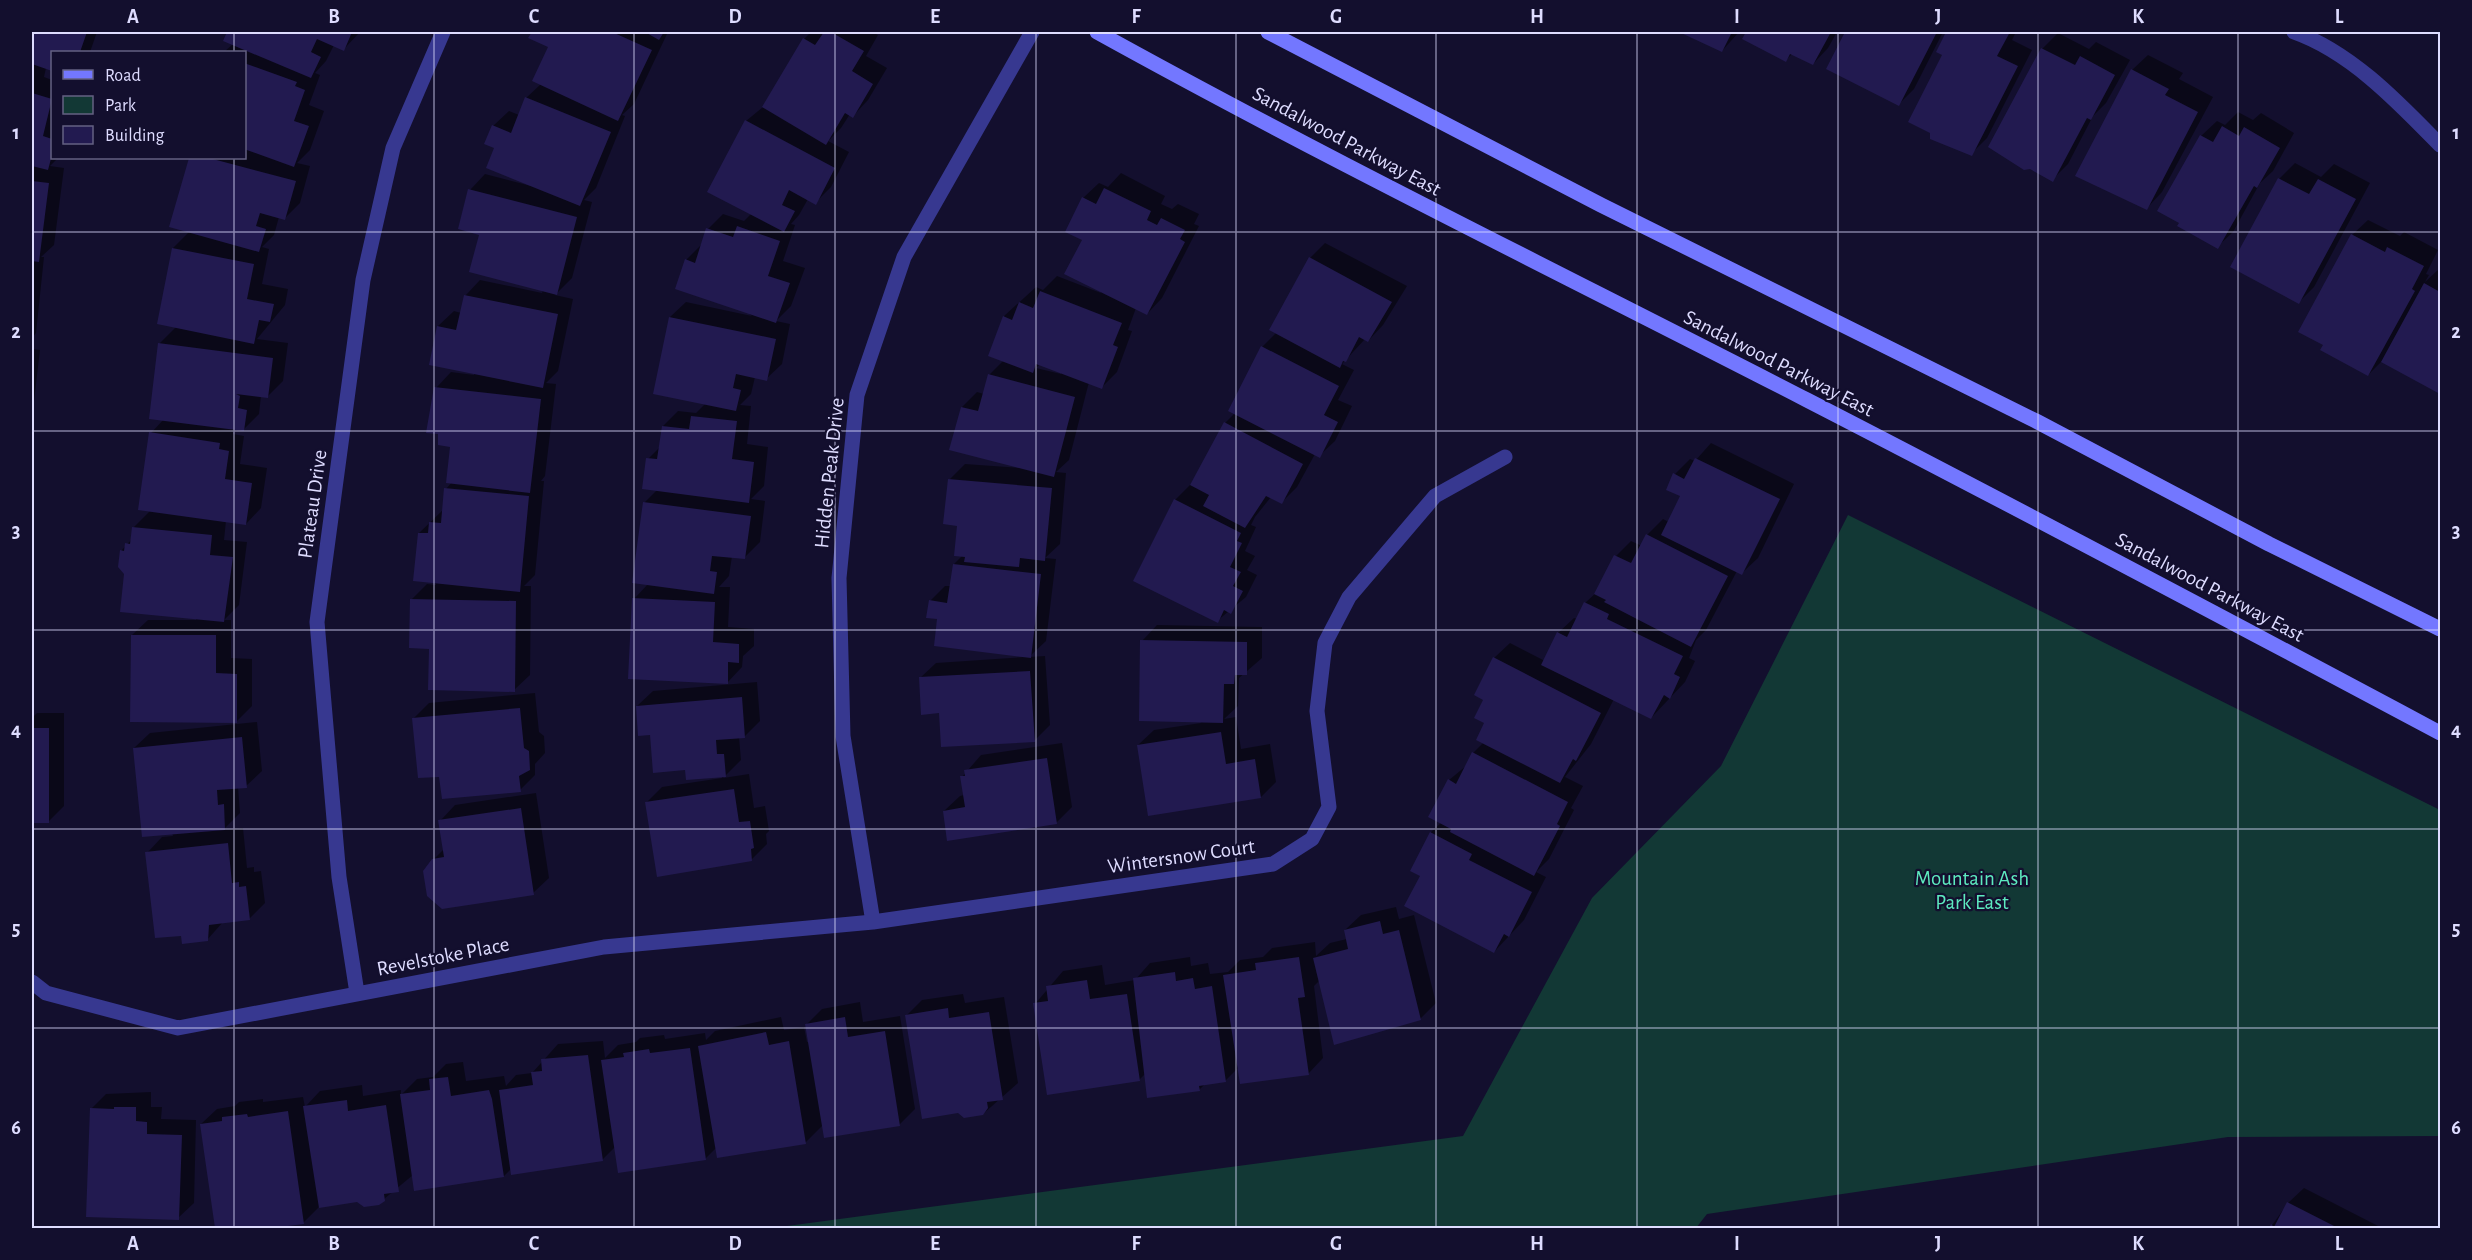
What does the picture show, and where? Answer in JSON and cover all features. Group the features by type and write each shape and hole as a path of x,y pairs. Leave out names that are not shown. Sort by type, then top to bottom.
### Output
{"main road":[{"name":"Sandalwood Parkway East","path":"1097,32 1519,255 1807,400 2171,589 2440,733"},
{"path":"1268,32 1601,205 2025,415 2269,544 2440,629"}],"street":[{"name":"Plateau Drive","path":"357,993 339,877 317,622 363,280 393,148 443,32"},
{"name":"Hidden Peak Drive","path":"873,922 843,736 839,578 857,395 904,257 1032,32"},
{"path":"2294,32 2310,37 2383,86 2440,145"},
{"name":"Wintersnow Court","path":"873,922 1273,864 1312,839 1329,807 1317,711 1324,643 1349,597 1435,496 1505,456"},
{"name":"Revelstoke Place","path":"32,982 46,993 178,1028 604,947 873,922"}],"green space":[{"name":"Mountain Ash Park East","path":"1848,515 2440,810 2440,1136 2228,1137 1707,1214 1696,1228 772,1228 1463,1136 1592,898 1721,766"}],"building":[{"path":"32,32 87,32 80,51 51,51 51,71 32,64"},
{"path":"227,32 352,32 344,51 317,39 311,52 321,57 311,78 223,41"},
{"path":"532,32 612,32 652,50 618,121 532,81 548,47 528,38"},
{"path":"645,32 664,32 659,40"},
{"path":"824,32 831,32 864,51 852,71 873,84 853,118 845,113 826,145 762,107 803,38 815,45"},
{"path":"1679,32 1732,32 1722,52"},
{"path":"1746,32 1831,32 1813,65 1790,54 1786,62 1742,39"},
{"path":"1845,32 1937,32 1899,106 1826,69"},
{"path":"1946,32 2010,32 1997,56 2018,66 1972,156 1930,139 1930,133 1908,122 1942,55 1936,52"},
{"path":"2041,48 2075,65 2080,56 2115,75 2091,120 2087,118 2053,182 2030,169 2024,170 1988,147"},
{"path":"246,64 297,82 295,86 305,90 294,121 309,126 294,167 246,150"},
{"path":"2131,69 2169,89 2165,95 2198,112 2147,210 2075,176"},
{"path":"32,93 51,99 43,136 51,139 51,159 48,170 32,166"},
{"path":"525,97 611,132 580,206 486,168 494,148 484,144 492,125 511,133"},
{"path":"745,120 835,168 816,205 789,190 782,205 795,211 784,232 707,192"},
{"path":"2222,126 2239,136 2244,127 2280,148 2257,188 2254,186 2218,249 2177,226 2179,223 2157,211 2200,135 2213,142"},
{"path":"189,159 213,159 296,181 285,220 260,213 256,226 266,229 259,252 169,227"},
{"path":"2278,178 2309,194 2318,179 2356,199 2299,304 2230,267"},
{"path":"32,181 49,183 39,262 32,261"},
{"path":"1104,188 1151,211 1147,220 1157,225 1161,218 1185,230 1180,239 1185,242 1147,315 1064,274 1082,240 1065,232 1082,197 1096,204"},
{"path":"468,189 577,217 557,295 469,272 479,235 458,229"},
{"path":"737,226 780,241 768,276 790,283 776,323 675,289 685,259 695,263 706,228 733,237"},
{"path":"2351,234 2385,252 2387,247 2424,266 2412,289 2415,291 2368,376 2320,350 2323,345 2298,332"},
{"path":"172,248 254,264 247,299 274,304 270,322 259,320 254,344 157,324"},
{"path":"1309,257 1392,302 1368,342 1359,337 1346,362 1343,361 1340,368 1269,330"},
{"path":"2424,283 2440,292 2440,394 2381,362"},
{"path":"1040,291 1122,323 1113,345 1118,347 1102,389 1036,364 1033,373 988,356 1003,316 1012,320 1019,302 1033,308"},
{"path":"464,295 558,314 543,388 429,365 437,326 456,330"},
{"path":"669,317 776,339 767,381 736,374 733,388 741,390 736,411 653,394"},
{"path":"158,343 273,358 268,398 236,394 240,396 238,408 247,410 244,431 149,419"},
{"path":"1261,346 1339,386 1324,415 1338,422 1320,458 1228,411"},
{"path":"988,374 1075,397 1054,477 949,450 961,407 978,411"},
{"path":"434,387 541,399 530,493 446,483 450,447 438,445 438,434 426,433"},
{"path":"691,416 737,421 732,459 754,462 749,503 642,489 646,458 657,459 662,426 689,429"},
{"path":"1224,422 1303,464 1282,504 1266,496 1245,528 1203,506 1209,495 1190,485"},
{"path":"149,432 220,443 219,449 229,451 225,479 252,483 246,525 138,510"},
{"path":"1695,458 1780,499 1742,575 1661,535 1680,496 1666,490 1673,473 1684,479"},
{"path":"948,479 1052,488 1045,561 1020,558 1019,567 964,562 965,557 954,556 957,526 943,524"},
{"path":"444,488 529,496 520,592 413,581 418,533 428,533 429,522 441,523"},
{"path":"1174,499 1241,533 1237,541 1242,543 1230,567 1241,572 1233,586 1243,591 1231,614 1224,610 1218,623 1133,581"},
{"path":"643,502 751,516 745,559 712,556 710,571 717,572 714,594 632,583"},
{"path":"132,527 212,535 210,555 233,557 224,622 120,612 124,574 118,567 120,550 124,551 125,543 130,544"},
{"path":"1646,534 1728,576 1691,647 1604,602 1606,600 1594,594 1614,555 1631,563"},
{"path":"953,564 1041,574 1031,658 934,646 937,619 926,618 929,600 947,603"},
{"path":"632,598 715,602 713,642 739,644 739,663 728,662 728,684 628,679"},
{"path":"410,599 516,601 515,692 428,690 429,649 409,648"},
{"path":"1584,602 1609,614 1607,619 1683,656 1674,674 1680,677 1670,699 1664,695 1651,719 1541,665 1557,632 1567,637"},
{"path":"131,635 216,635 216,673 237,674 237,723 130,722"},
{"path":"1140,640 1247,642 1247,675 1235,675 1234,684 1224,684 1223,723 1139,721"},
{"path":"1493,657 1601,713 1576,761 1573,759 1560,783 1476,740 1484,723 1474,718 1483,700 1474,695"},
{"path":"1030,671 1035,742 941,747 939,713 921,715 919,677"},
{"path":"742,697 745,738 716,740 717,754 724,754 726,777 686,780 685,770 653,773 650,735 638,736 636,706"},
{"path":"520,708 524,748 529,751 530,770 519,776 521,792 442,799 439,777 418,778 412,718"},
{"path":"32,728 49,728 49,823 32,823"},
{"path":"1221,732 1226,764 1255,759 1261,798 1148,816 1137,745"},
{"path":"242,737 247,788 217,790 218,805 224,804 225,830 142,837 133,748"},
{"path":"1472,752 1568,802 1557,824 1560,826 1534,876 1450,832 1451,829 1428,817 1448,779 1456,784"},
{"path":"1047,758 1057,824 947,841 943,811 965,807 960,776 965,776 964,770"},
{"path":"734,789 739,822 750,821 754,848 751,849 752,861 657,877 645,802"},
{"path":"521,808 534,895 442,909 427,896 423,871 432,859 444,857 438,820"},
{"path":"1430,832 1472,854 1469,860 1532,892 1509,937 1504,934 1494,953 1404,906 1420,876 1410,871"},
{"path":"228,843 232,883 239,882 239,887 246,886 250,920 209,925 208,941 182,944 181,936 155,938 145,852"},
{"path":"1380,921 1383,934 1399,930 1421,1020 1334,1045 1313,958 1348,949 1344,930"},
{"path":"1299,957 1305,997 1298,998 1309,1075 1240,1084 1223,975 1256,970 1255,963"},
{"path":"1175,972 1176,981 1193,978 1195,989 1212,986 1226,1082 1199,1086 1200,1091 1147,1098 1133,978"},
{"path":"1087,980 1090,999 1127,994 1140,1081 1047,1095 1033,1003 1048,1001 1046,986"},
{"path":"948,1008 949,1018 989,1012 1003,1100 987,1102 988,1108 983,1115 964,1118 958,1113 922,1119 905,1015"},
{"path":"845,1017 848,1037 885,1031 900,1126 824,1138 805,1024"},
{"path":"766,1032 769,1045 789,1041 806,1144 717,1158 698,1046"},
{"path":"690,1048 706,1160 618,1173 601,1060 624,1057 623,1053 649,1049 650,1053"},
{"path":"588,1055 603,1161 511,1175 499,1090 533,1085 531,1072 542,1071 541,1059"},
{"path":"448,1077 451,1096 489,1090 504,1177 414,1191 400,1094 430,1090 429,1079"},
{"path":"347,1100 348,1111 386,1105 399,1192 384,1194 385,1201 379,1205 364,1207 357,1202 319,1208 303,1106"},
{"path":"114,1107 136,1107 136,1121 147,1122 147,1134 182,1135 179,1220 86,1217 90,1108 114,1109"},
{"path":"288,1111 304,1224 272,1228 215,1228 200,1124 222,1121 222,1117 247,1114 248,1117"},
{"path":"2287,1202 2338,1228 2269,1228 2271,1224 2274,1227"}]}
